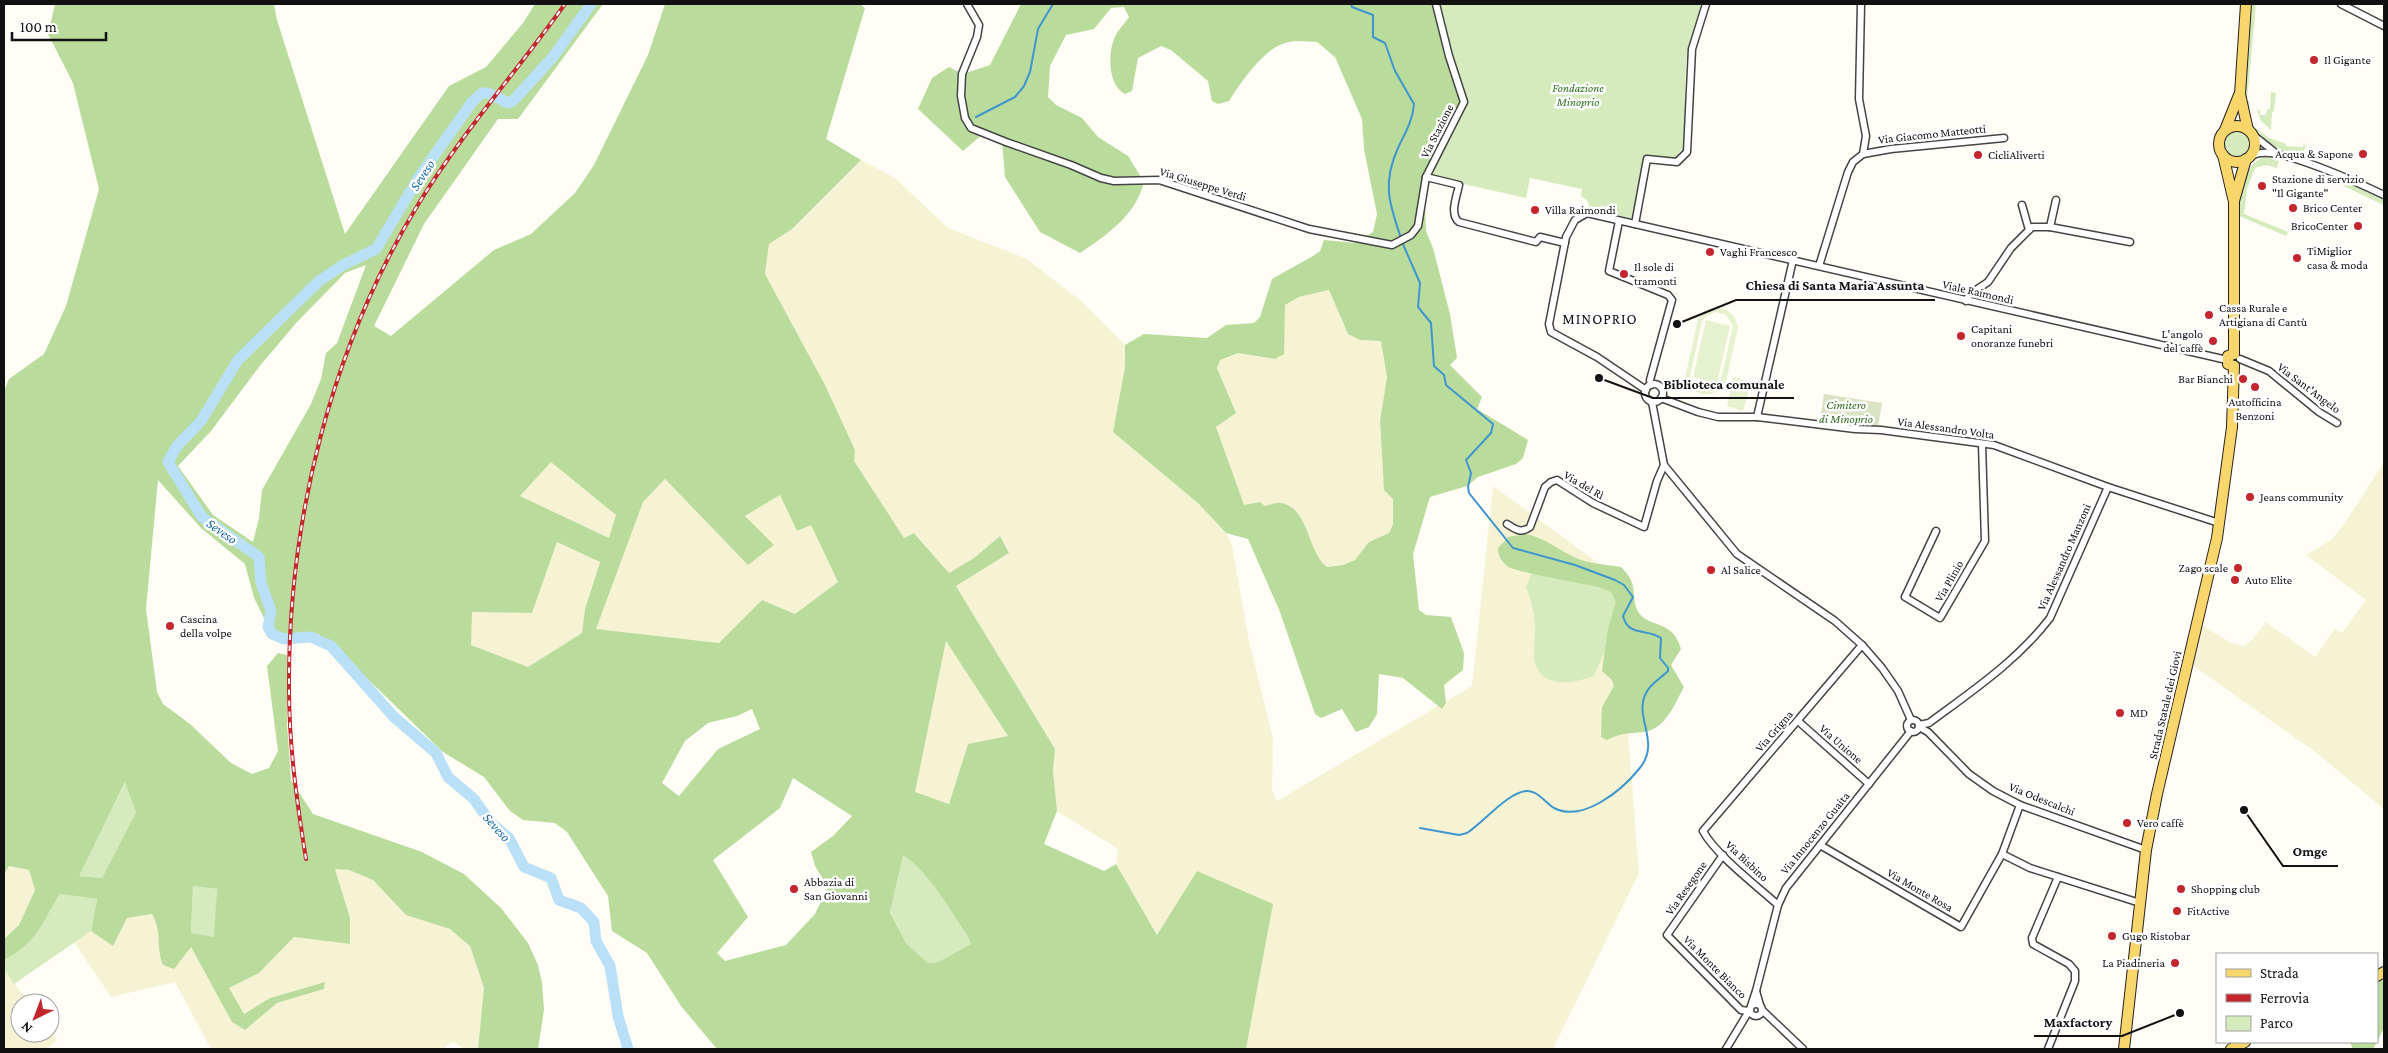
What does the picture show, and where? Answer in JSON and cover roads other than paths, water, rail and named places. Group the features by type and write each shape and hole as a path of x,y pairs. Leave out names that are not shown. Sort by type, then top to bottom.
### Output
{"main road":[{"path":"2240,94 2255,146 2248,158 2236,162 2223,155 2219,140 2226,130 2240,94 2246,4"},
{"path":"2226,130 2237,126 2250,132"},
{"name":"Strada Statale dei Giovi","path":"2124,1049 2146,850 2219,523 2232,427 2234,202 2223,155"},
{"name":"Strada Statale dei Giovi","path":"2234,202 2248,158"},
{"path":"2231,1049 2243,1043"}],"street":[{"name":"Via Giuseppe Verdi","path":"967,4 978,25 977,37 962,74 962,103 965,118 971,128 1101,178 1114,181 1159,180 1309,229 1392,245 1411,235 1420,220 1426,177"},
{"name":"Via Stazione","path":"1436,4 1449,56 1464,102 1426,177 1458,185 1454,212 1456,220 1459,222 1536,242 1540,237 1564,243"},
{"path":"1635,224 1647,159 1677,162 1687,152 1692,49 1706,4"},
{"name":"Via Giacomo Matteotti","path":"1862,4 1859,99 1866,136 1863,154"},
{"path":"2341,4 2384,26"},
{"path":"2250,132 2278,154"},
{"name":"Via Giacomo Matteotti","path":"1819,266 1848,172 1853,162 1863,154 1891,149 2004,138"},
{"path":"2248,158 2262,152 2278,154 2335,173 2384,195"},
{"path":"2050,226 2056,200"},
{"path":"2022,205 2029,230"},
{"name":"Viale Raimondi","path":"1564,243 1571,226 1582,215 1587,213 1966,301 2233,360"},
{"path":"1619,221 1609,271 1658,290 1668,295 1672,300 1646,397 1652,402 1664,465 1737,554 1750,565 1812,604 1862,645 1882,668 1898,691 1911,720 1915,720 1919,726 1916,731 1911,732 1907,726 1911,720"},
{"path":"1966,301 1970,294 1993,277 2011,248 2029,230 2050,226 2130,242"},
{"path":"1564,243 1549,324 1550,332 1648,388 1660,388 1661,398 1652,402"},
{"path":"1757,417 1793,260"},
{"name":"Via Sant'Angelo","path":"2233,360 2268,371 2319,412 2337,423"},
{"name":"Via Alessandro Volta","path":"1661,398 1698,412 1718,417 1757,417 1854,429 1881,430 1994,446 2108,487 2219,523"},
{"name":"Via Plinio","path":"1936,531 1905,597 1940,618 1985,541 1982,444"},
{"name":"Via del Rì","path":"1507,524 1519,531 1530,527 1546,487 1551,482 1557,480 1593,504 1644,527 1656,480 1664,465"},
{"name":"Via Alessandro Manzoni","path":"1919,726 1929,723 2006,665 2039,633 2050,618 2108,487"},
{"name":"Via Grigna","path":"1703,831 1862,645"},
{"name":"Via Unione","path":"1798,721 1869,784"},
{"name":"Via Odescalchi","path":"1919,726 1928,732 1969,774 1993,791 2020,805 2146,850"},
{"name":"Via Innocenzo Guaita","path":"1726,1049 1750,1008 1778,905 1786,888 1911,732"},
{"name":"Via Monte Rosa","path":"1820,844 1962,928 2002,854 2020,805"},
{"name":"Via Bisbino","path":"1703,831 1706,838 1723,855 1778,905"},
{"path":"2002,854 2030,868 2058,878 2140,903"},
{"name":"Via Resegone","path":"1667,935 1723,855"},
{"path":"2048,1049 2075,981 2075,971 2069,964 2033,944 2032,938 2058,878"},
{"name":"Via Monte Bianco","path":"1667,935 1742,1010 1750,1008"},
{"path":"1756,991 1761,1008"},
{"path":"1774,1023 1756,1016 1750,1008 1755,1004 1761,1008 1774,1023 1803,1049"},
{"name":"Via Innocenzo Guaita","path":"1738,1029 1756,1016 1761,1008"}],"waterway":[{"name":"Seveso","path":"591,4 553,57 513,101 508,103 488,93 482,93 472,102 419,177 376,249 343,265 319,281 238,360 201,421 177,446 168,462 202,517 259,557 261,583 271,611 268,627 272,634 284,639 311,637 331,646 394,717 436,753 448,777 474,799 490,822 509,838 524,867 551,878 559,900 581,908 594,922 596,941 610,966 618,1016 628,1049"},
{"path":"976,117 1015,97 1024,86 1030,72 1038,29 1053,4"},
{"path":"1351,4 1352,7 1373,15 1373,37 1385,43 1395,71 1414,104 1410,121 1393,160 1390,172 1389,193 1393,214 1401,238"},
{"path":"1402,242 1420,283 1418,307 1431,323 1434,366 1444,375 1446,385 1493,424 1491,433 1466,460 1471,473 1468,487 1469,493 1513,548 1575,565 1624,585 1633,597 1623,616 1625,623 1634,630 1661,638 1660,658 1668,668 1668,671 1648,690 1643,702 1648,740 1645,759 1632,777 1612,795 1589,808 1565,811 1554,808 1538,795 1526,791 1503,802 1467,833 1459,835 1420,828"}],"railway":[{"path":"306,859 290,731 291,625 306,499 339,375 361,316 388,258 419,203 471,127 565,4"}],"place":[{"name":"Il Gigante","path":"2314,60"},
{"name":"Acqua & Sapone","path":"2363,154"},
{"name":"CicliAliverti","path":"1978,155"},
{"name":"Stazione di servizio \"Il Gigante\"","path":"2262,186"},
{"name":"Brico Center","path":"2293,208"},
{"name":"Villa Raimondi","path":"1535,210"},
{"name":"BricoCenter","path":"2358,226"},
{"name":"Vaghi Francesco","path":"1710,252"},
{"name":"TiMiglior casa & moda","path":"2297,258"},
{"name":"Il sole di tramonti","path":"1624,274"},
{"name":"Cassa Rurale e Artigiana di Cantù","path":"2209,315"},
{"name":"Chiesa di Santa Maria Assunta","path":"1677,324"},
{"name":"Capitani onoranze funebri","path":"1961,336"},
{"name":"L'angolo del caffè","path":"2213,341"},
{"name":"Biblioteca comunale","path":"1599,378"},
{"name":"Bar Bianchi","path":"2243,379"},
{"name":"Autofficina Benzoni","path":"2255,387"},
{"name":"Jeans community","path":"2250,497"},
{"name":"Zago scale","path":"2238,568"},
{"name":"Al Salice","path":"1711,570"},
{"name":"Auto Elite","path":"2235,580"},
{"name":"Cascina della volpe","path":"170,626"},
{"name":"MD","path":"2120,713"},
{"name":"Omge","path":"2244,810"},
{"name":"Vero caffè","path":"2127,823"},
{"name":"Abbazia di San Giovanni","path":"794,889"},
{"name":"Shopping club","path":"2181,889"},
{"name":"FitActive","path":"2177,911"},
{"name":"Gugo Ristobar","path":"2112,936"},
{"name":"La Piadineria","path":"2175,963"},
{"name":"Maxfactory","path":"2180,1013"}],"district":[{"name":"MINOPRIO","path":"1600,319"}],"park label":[{"name":"Fondazione Minoprio","path":"1578,95"},
{"name":"Cimitero di Minoprio","path":"1846,412"}]}
